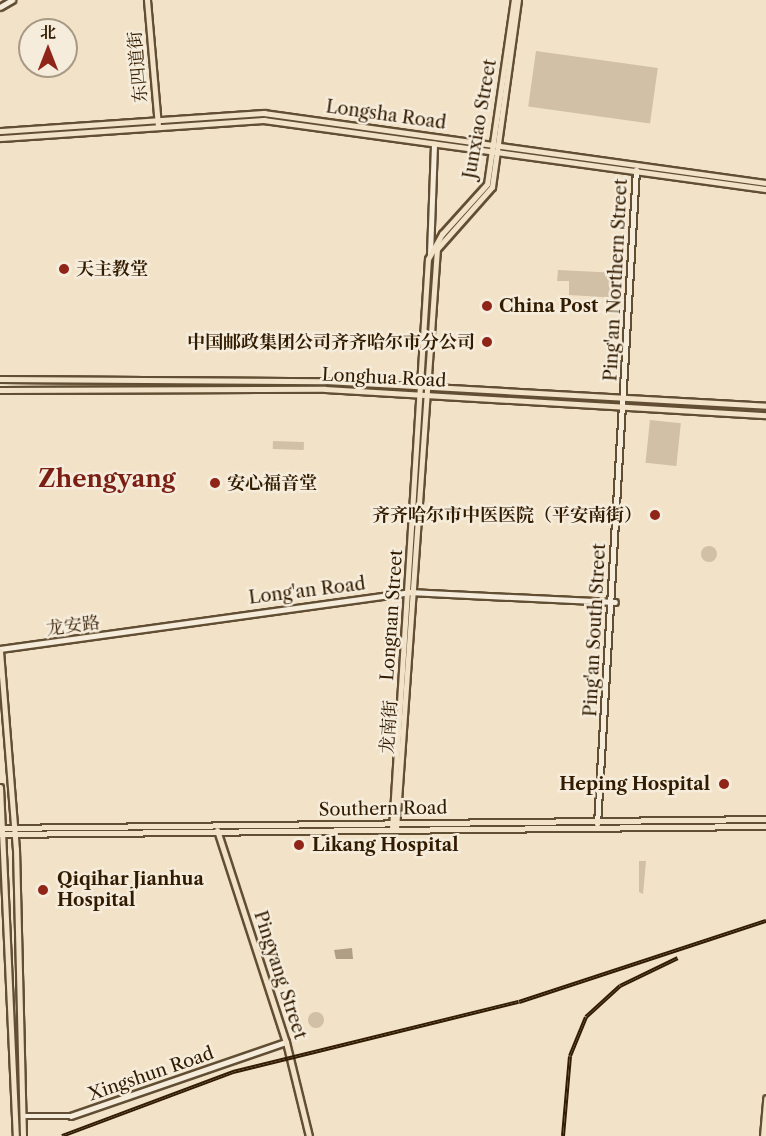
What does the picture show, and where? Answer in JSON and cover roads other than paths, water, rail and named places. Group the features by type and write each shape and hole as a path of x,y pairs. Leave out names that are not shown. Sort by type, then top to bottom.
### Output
{"main road":[{"name":"东四道街","path":"147,0 159,130"},
{"name":"Junxiao Street","path":"436,257 446,238 492,187 516,0"},
{"name":"Longsha Road","path":"0,131 158,123 264,113 495,150"},
{"name":"Longsha Road","path":"0,138 159,130 264,120 434,144 766,183"},
{"name":"Junxiao Street","path":"430,255 487,184 495,150"},
{"name":"Longsha Road","path":"636,168 766,189"},
{"name":"Longnan Street","path":"412,592 430,255"},
{"name":"Longnan Street","path":"423,387 436,257"},
{"name":"Longhua Road","path":"0,379 423,387 766,406"},
{"name":"Longhua Road","path":"0,390 325,389 766,415"},
{"name":"龙南街","path":"394,826 412,592"},
{"path":"0,650 14,831 23,1136"},
{"path":"0,787 16,1136"},
{"name":"Southern Road","path":"2,831 597,824 766,819"},
{"name":"Southern Road","path":"597,824 766,826"},
{"name":"Pingyang Street","path":"216,828 286,1042 309,1136"},
{"path":"764,1136 766,1098"}],"street":[{"path":"0,7 12,0"},
{"path":"430,255 434,144"},
{"name":"Ping'an Northern Street","path":"623,398 636,168"},
{"path":"430,255 432,214"},
{"name":"Ping'an South Street","path":"597,824 613,602 623,398"},
{"name":"Long'an Road","path":"0,650 412,592 613,602"},
{"name":"Xingshun Road","path":"23,1116 71,1116 286,1042"}],"railway":[{"path":"62,1136 233,1072 519,1002 766,921"},
{"path":"563,1136 570,1056 586,1017 620,986 678,958"}],"place":[{"name":"天主教堂","path":"64,269"},
{"name":"China Post","path":"487,306"},
{"name":"中国邮政集团公司齐齐哈尔市分公司","path":"487,342"},
{"name":"安心福音堂","path":"215,483"},
{"name":"齐齐哈尔市中医医院（平安南街）","path":"655,515"},
{"name":"Heping Hospital","path":"724,784"},
{"name":"Likang Hospital","path":"299,845"},
{"name":"Qiqihar Jianhua Hospital","path":"43,890"}],"district":[{"name":"Zhengyang","path":"107,479"}]}
